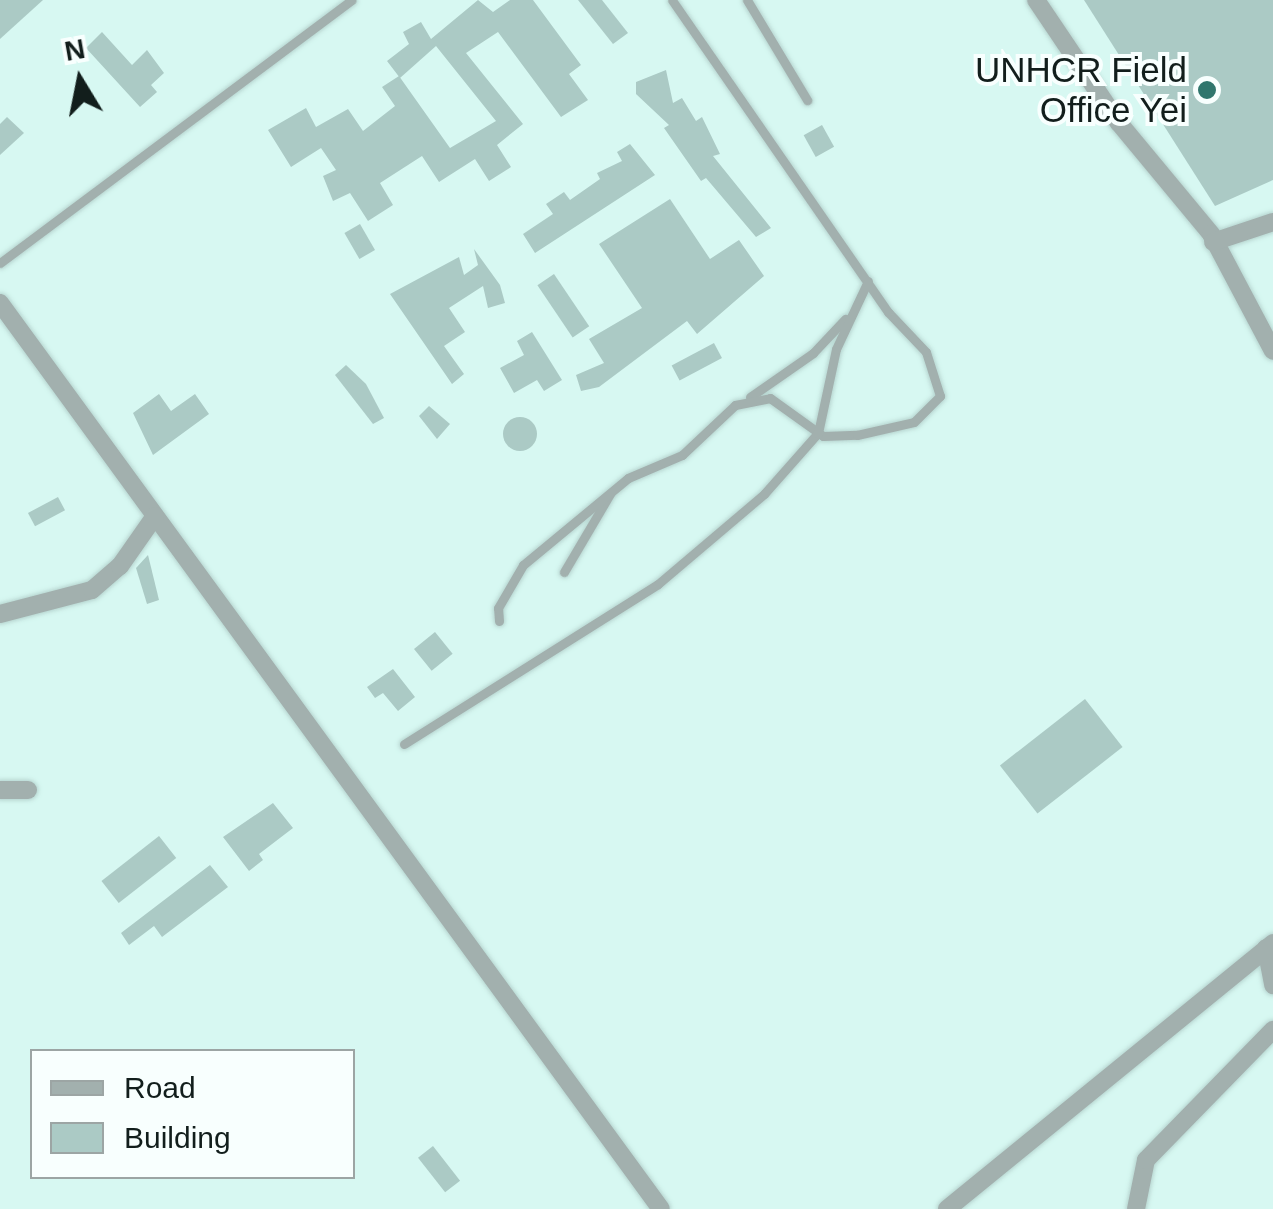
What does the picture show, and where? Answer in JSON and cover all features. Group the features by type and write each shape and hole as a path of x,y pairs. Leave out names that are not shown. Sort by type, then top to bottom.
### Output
{"street":[{"path":"1036,0 1119,123 1213,242 1273,351"},
{"path":"1213,242 1273,222"},
{"path":"0,303 661,1209"},
{"path":"0,614 92,590 120,566 155,516"},
{"path":"0,790 28,790"},
{"path":"1270,945 1273,985"},
{"path":"948,1209 1270,945"},
{"path":"1136,1209 1146,1160 1273,1030"}],"lane":[{"path":"0,263 351,0"},
{"path":"672,0 868,281 926,352 940,396 925,415 895,428 818,433 770,398 745,400"},
{"path":"746,0 807,100"},
{"path":"404,744 658,584 764,494 818,433 851,313 868,281"},
{"path":"499,621 498,608 523,565 654,462 682,455 715,419 813,353 851,313"},
{"path":"564,572 612,492"}],"building":[{"path":"0,0 43,0 0,39"},
{"path":"478,0 493,12 510,0 533,0 581,65 569,74 588,100 561,117 498,32 466,53 523,124 497,145 511,167 489,181 475,159 439,182 422,156 380,183 393,205 368,221 350,193 333,201 323,176 336,170 321,148 291,167 268,130 306,108 316,127 348,109 363,131 395,106 382,87 399,76 387,61 409,44 403,32 421,22 431,39","holes":["436,46 496,121 450,148 400,78"]},
{"path":"578,0 602,0 628,33 613,44"},
{"name":"UNHCR Field Office Yei","path":"1084,0 1273,0 1273,180 1215,206"},
{"path":"102,32 132,65 147,50 164,73 151,85 157,92 140,107 86,48"},
{"path":"666,70 673,103 682,98 696,121 702,117 720,154 713,156 771,228 756,237 706,178 701,181 664,128 669,125 636,94 636,82"},
{"path":"7,117 24,133 0,155 0,124"},
{"path":"822,125 834,147 816,157 804,135"},
{"path":"630,144 655,175 535,253 523,234 553,214 546,204 564,192 570,200 600,179 597,173 622,161 617,152"},
{"path":"670,199 710,259 739,240 764,276 697,334 687,321 599,387 581,391 576,375 604,363 589,339 642,308 599,244"},
{"path":"360,224 375,250 359,259 344,233"},
{"path":"474,249 500,285 505,303 488,308 483,286 449,308 465,332 444,346 464,374 452,384 390,294 459,257 464,275 478,265"},
{"path":"554,274 589,326 573,337 537,285"},
{"path":"532,332 562,380 544,391 537,380 514,393 500,368 524,355 517,341"},
{"path":"714,343 722,358 680,381 672,366"},
{"path":"346,365 366,384 384,418 373,424 335,375"},
{"path":"159,394 171,411 195,394 209,414 153,455 133,413"},
{"path":"429,406 450,424 437,439 419,416"},
{"path":"520,417 532,422 537,434 532,446 520,451 508,446 503,434 508,422"},
{"path":"58,497 65,510 35,526 28,513"},
{"path":"148,555 159,600 147,604 136,568"},
{"path":"435,632 453,654 432,671 414,649"},
{"path":"393,669 415,697 398,711 383,693 375,698 367,687"},
{"path":"1085,699 1123,747 1037,814 1000,765"},
{"path":"273,803 293,828 259,854 263,860 249,871 223,837"},
{"path":"159,836 176,858 119,903 101,881"},
{"path":"210,865 228,887 162,937 154,926 129,945 121,933"},
{"path":"433,1146 460,1181 445,1192 418,1158"}],"place":[{"name":"UNHCR Field Office Yei","path":"1207,90"}]}
